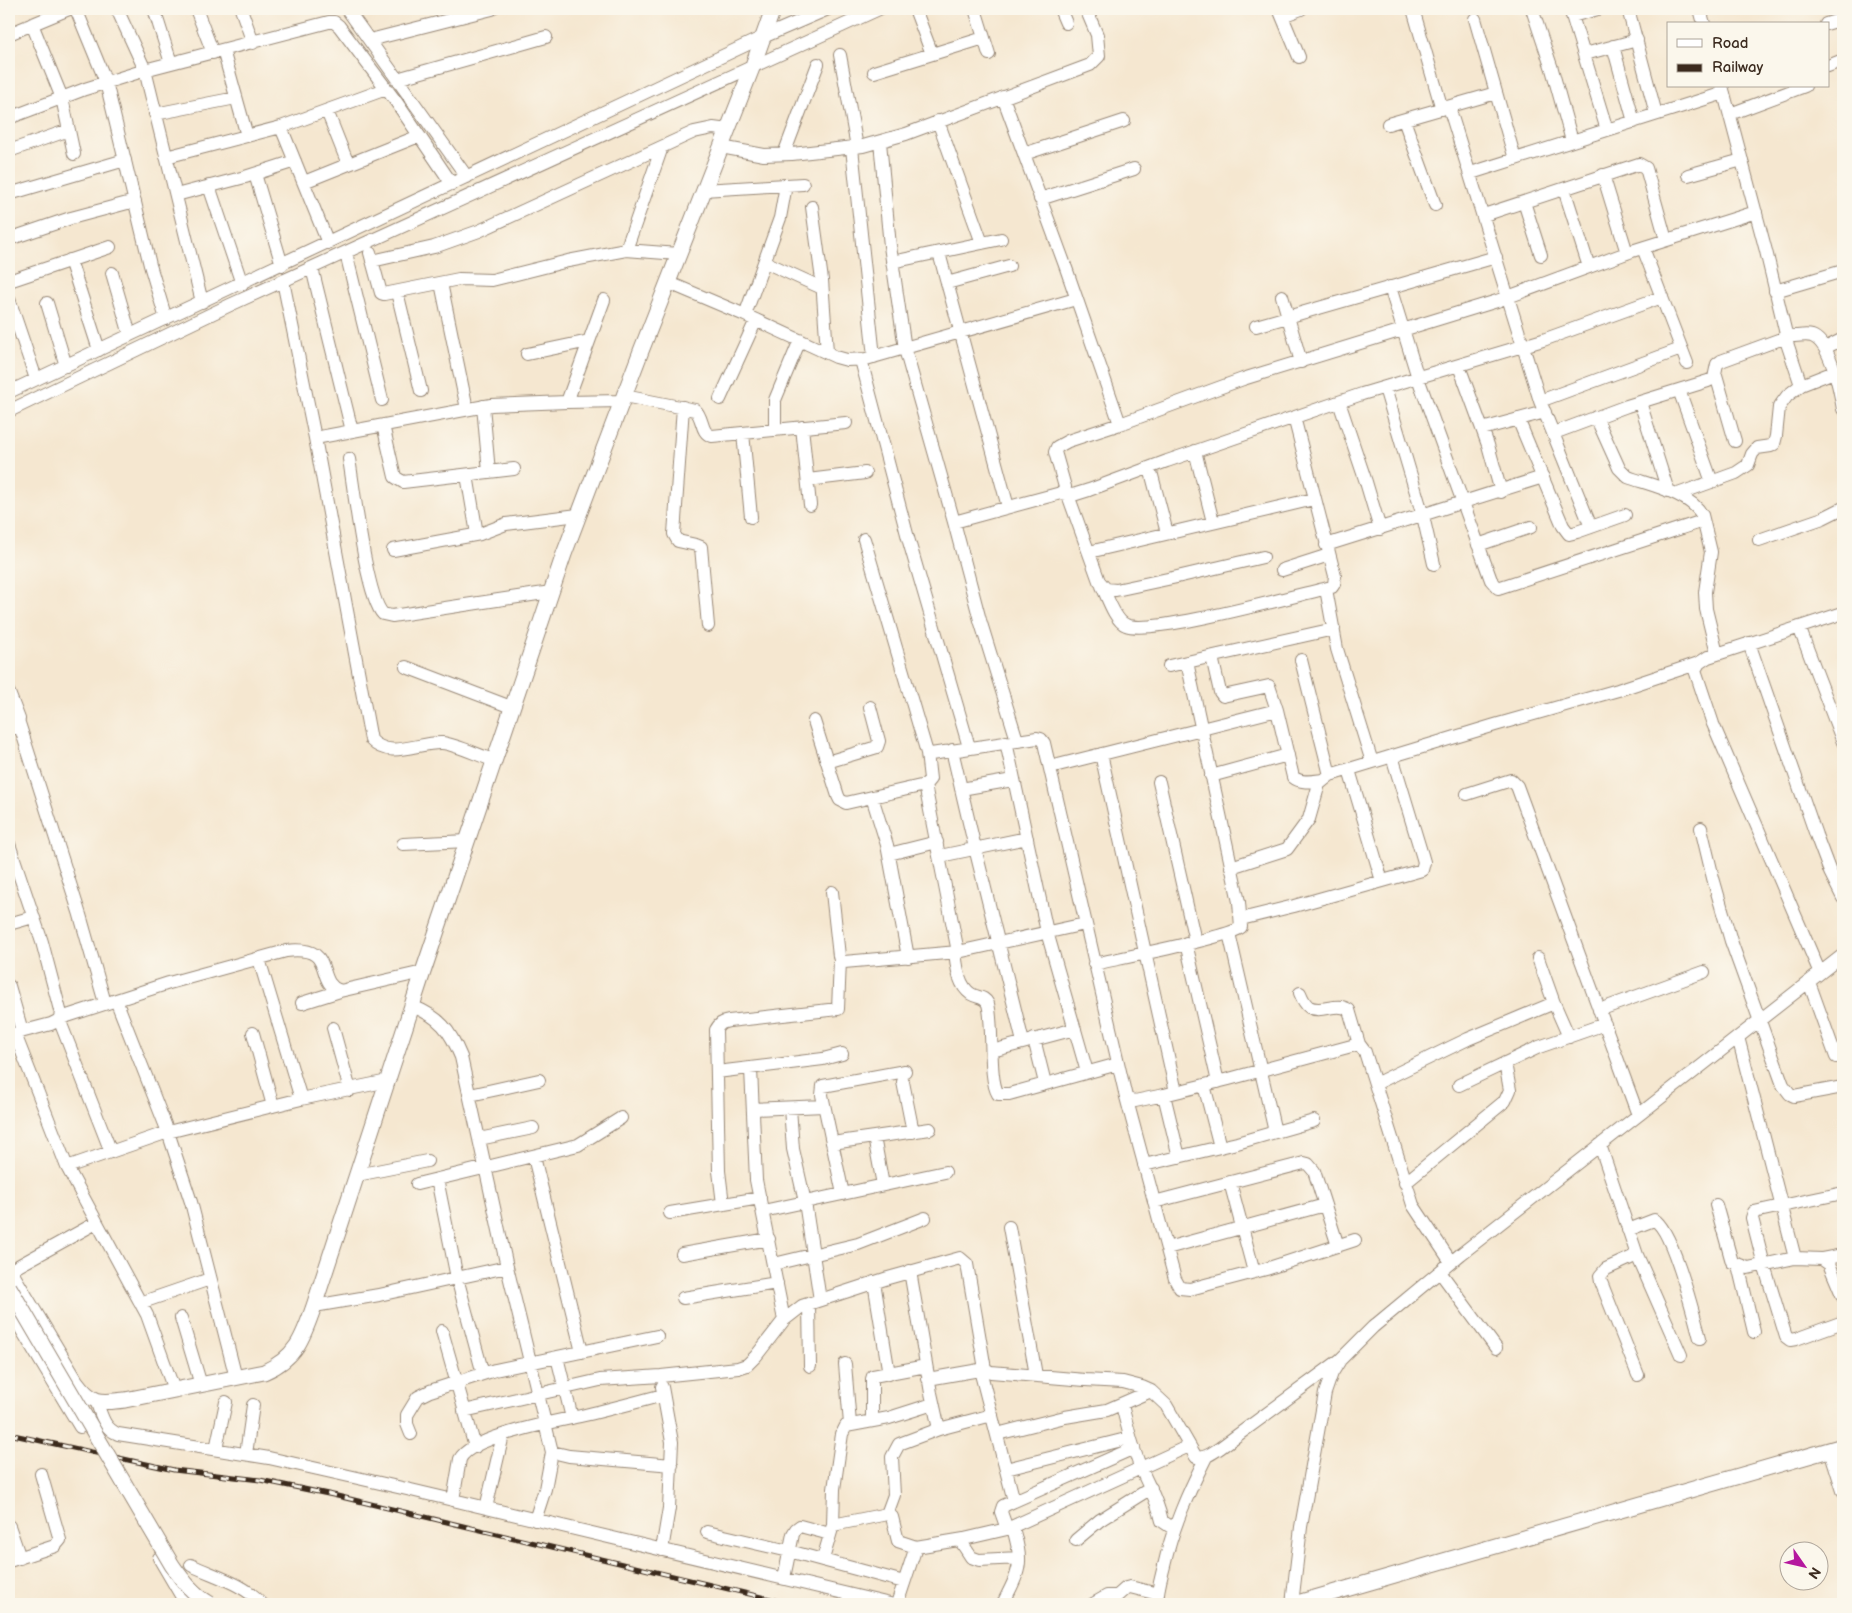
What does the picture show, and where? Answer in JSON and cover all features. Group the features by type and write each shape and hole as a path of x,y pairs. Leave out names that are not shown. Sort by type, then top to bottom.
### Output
{"main road":[{"path":"9,1270 76,1382 85,1394 96,1401 125,1400 264,1372 279,1366 298,1343 314,1306 493,760 578,515 667,282 754,63 770,10"},
{"path":"9,1287 172,1565 186,1584 200,1598 210,1604"},
{"path":"1293,1604 1837,1448"}],"street":[{"path":"9,34 69,9"},
{"path":"76,9 106,82 150,265 166,319"},
{"path":"117,9 145,70 202,302"},
{"path":"154,9 171,63"},
{"path":"196,9 218,51 236,98 247,136"},
{"path":"241,9 253,43"},
{"path":"332,9 336,24 386,89 452,184"},
{"path":"349,9 467,177"},
{"path":"370,40 492,9"},
{"path":"9,392 828,9"},
{"path":"9,410 754,63 879,9"},
{"path":"915,9 932,54"},
{"path":"975,9 989,54"},
{"path":"1060,9 1066,23"},
{"path":"721,146 764,155 854,147 880,142 1090,65 1099,56 1099,48 1086,9"},
{"path":"1299,57 1281,12 1301,9"},
{"path":"1413,9 1446,108 1471,173 1543,407 1591,527"},
{"path":"1532,9 1552,68 1572,141"},
{"path":"1598,9 1571,12 1607,130"},
{"path":"1628,9 1656,114"},
{"path":"1700,9 1703,22"},
{"path":"1475,19 1515,159"},
{"path":"1830,23 1843,19"},
{"path":"9,118 106,82 145,70 329,22 336,24"},
{"path":"32,24 62,98 74,154"},
{"path":"397,79 546,37"},
{"path":"874,72 984,38"},
{"path":"1585,54 1637,40"},
{"path":"1613,46 1634,122"},
{"path":"840,55 854,147 874,357"},
{"path":"1830,65 1843,60"},
{"path":"784,154 818,64"},
{"path":"1730,114 1800,88"},
{"path":"166,157 282,127 386,89"},
{"path":"1471,173 1634,122 1723,90 1756,212 1784,330 1801,385"},
{"path":"1388,124 1496,93"},
{"path":"1003,97 1120,424"},
{"path":"155,114 236,98"},
{"path":"327,111 348,164"},
{"path":"1404,120 1435,205"},
{"path":"938,121 982,244"},
{"path":"1024,154 1124,121"},
{"path":"282,127 328,243"},
{"path":"372,262 434,246 479,231 694,132 705,129 728,130"},
{"path":"9,151 69,130"},
{"path":"304,182 419,136"},
{"path":"880,142 892,262 905,349 954,522 1011,741 1013,780 1047,932 1087,1072"},
{"path":"626,250 662,147"},
{"path":"9,194 125,160"},
{"path":"1688,175 1742,160"},
{"path":"176,195 255,174 295,161"},
{"path":"1484,216 1639,164 1646,168 1666,240"},
{"path":"1040,199 1134,169"},
{"path":"255,174 282,265"},
{"path":"1604,175 1627,253"},
{"path":"703,190 803,184"},
{"path":"720,398 750,318 764,262 783,210 786,185"},
{"path":"209,186 242,284"},
{"path":"1564,189 1589,267"},
{"path":"9,239 71,218 135,201"},
{"path":"1524,202 1541,255"},
{"path":"812,207 822,288 827,352"},
{"path":"1294,418 1335,580 1332,588 1190,620 1141,628 1128,626 1121,622 1099,581 1065,494 1066,487 1055,452 1057,447 1068,441 1243,379 1508,297 1627,253 1756,212"},
{"path":"892,262 1001,239"},
{"path":"367,243 381,293 384,294 459,279 492,280 568,261 626,250 678,254"},
{"path":"9,281 110,247"},
{"path":"1643,248 1687,363"},
{"path":"346,253 382,400"},
{"path":"939,253 1008,507"},
{"path":"1256,326 1496,257"},
{"path":"70,260 99,350"},
{"path":"764,262 822,288"},
{"path":"947,283 1009,266"},
{"path":"312,268 352,431"},
{"path":"1775,291 1843,271"},
{"path":"112,273 130,336"},
{"path":"283,281 316,438 371,740 386,750 442,743 493,760"},
{"path":"667,282 847,360 861,360 905,349 1076,299"},
{"path":"440,283 467,409"},
{"path":"1390,287 1418,378 1491,580 1498,588 1703,521"},
{"path":"398,292 421,391"},
{"path":"1282,296 1301,362"},
{"path":"954,522 1008,507 1089,490 1195,451 1339,402 1524,346 1662,297"},
{"path":"9,299 12,316 36,380"},
{"path":"567,402 604,300"},
{"path":"46,303 66,366"},
{"path":"1735,441 1716,375 1717,364 1787,337 1808,335 1820,341 1838,379 1843,409"},
{"path":"1824,348 1843,339"},
{"path":"775,430 775,400 800,340"},
{"path":"527,354 589,341"},
{"path":"1482,429 1518,419 1681,349"},
{"path":"861,360 908,538 969,747"},
{"path":"1459,366 1482,429 1501,492"},
{"path":"1554,432 1708,381 1716,375"},
{"path":"1673,493 1712,482 1745,468 1754,451 1774,444 1779,407 1786,396 1801,385 1838,379"},
{"path":"1385,388 1423,516 1434,564"},
{"path":"1679,390 1712,482"},
{"path":"316,438 483,406 623,398 683,407 698,412 704,432 712,436 846,423"},
{"path":"1339,402 1380,529"},
{"path":"1640,402 1673,493"},
{"path":"483,406 489,472"},
{"path":"683,407 674,534 678,541 701,548 708,626"},
{"path":"1596,417 1619,468 1624,474 1673,493 1699,510 1711,552 1705,592 1706,610 1717,654"},
{"path":"1518,419 1568,534 1624,515"},
{"path":"383,425 393,472 398,480 409,482 514,469"},
{"path":"802,427 810,505"},
{"path":"743,433 750,517"},
{"path":"1195,451 1213,522"},
{"path":"349,459 367,570 376,604 383,614 392,616 551,592"},
{"path":"1150,468 1167,532"},
{"path":"808,480 865,473"},
{"path":"467,475 477,534"},
{"path":"1282,570 1380,529 1543,478"},
{"path":"1089,552 1314,498"},
{"path":"1759,540 1823,518 1843,508"},
{"path":"393,550 477,534 506,524 578,515"},
{"path":"1478,544 1531,527"},
{"path":"814,721 840,800 846,803 925,785 930,778 927,753 864,539"},
{"path":"1102,586 1106,589 1116,590 1264,557"},
{"path":"1326,589 1338,649 1372,762"},
{"path":"1212,657 1220,692 1223,696 1269,686 1296,780 1326,778 1372,762 1618,690 1699,663 1717,654 1749,643 1843,613"},
{"path":"1799,627 1843,742"},
{"path":"1168,666 1334,629"},
{"path":"1749,643 1816,835 1830,872 1843,898"},
{"path":"1302,660 1326,778"},
{"path":"1094,964 1229,933 1241,927 1231,866 1187,662"},
{"path":"1699,663 1695,674 1713,724 1820,973"},
{"path":"406,667 511,708"},
{"path":"9,693 17,714 14,726 111,1002 168,1132 191,1202 236,1378"},
{"path":"827,762 874,749 879,745 870,707"},
{"path":"1050,767 1277,710"},
{"path":"927,753 931,754 1037,738 1041,739 1044,743 1126,1097 1167,1248 1180,1288 1186,1290 1254,1272 1355,1240"},
{"path":"952,750 998,942 1028,1041 1045,1084"},
{"path":"1101,754 1144,952 1170,1093 1179,1157"},
{"path":"1211,776 1288,755"},
{"path":"1241,919 1418,872 1424,867 1392,756"},
{"path":"1348,770 1382,881"},
{"path":"1231,866 1287,849 1309,819 1317,789 1326,778"},
{"path":"961,788 1013,780"},
{"path":"1467,794 1504,781 1510,780 1514,782 1638,1115"},
{"path":"1159,782 1218,1082"},
{"path":"925,785 940,856 958,971 965,988 971,994 987,1000 990,1009 994,1074 998,1094 1004,1095 1118,1064"},
{"path":"872,797 889,854 908,957"},
{"path":"1701,828 1712,878 1731,941 1783,1085 1790,1094 1799,1095 1843,1086"},
{"path":"940,856 1027,838"},
{"path":"403,844 468,841"},
{"path":"889,854 937,842"},
{"path":"10,850 34,917 61,1011 60,1018 111,1152"},
{"path":"723,1204 719,1171 716,1030 722,1022 838,1009 840,960 832,892"},
{"path":"9,924 34,917"},
{"path":"840,960 847,962 956,952 1085,924"},
{"path":"1229,933 1275,1132"},
{"path":"15,1033 51,1024 60,1018 169,983 286,951 309,950 318,958 331,986 340,991"},
{"path":"1093,1604 1107,1596 1117,1596 1130,1587 1157,1599 1174,1529 1186,1497 1206,1457 1340,1360 1373,1327 1451,1262 1843,955"},
{"path":"1538,958 1554,1003 1569,1037"},
{"path":"259,959 301,1099"},
{"path":"302,1003 340,991 423,972"},
{"path":"1600,1010 1704,972"},
{"path":"1809,982 1836,1057"},
{"path":"9,986 15,1033 67,1167 140,1303 174,1390"},
{"path":"1300,993 1311,1008 1320,1009 1341,1006 1350,1010 1358,1044 1365,1052 1413,1205 1451,1262"},
{"path":"1375,1084 1468,1038 1554,1003"},
{"path":"412,1006 433,1016 442,1024 450,1033 461,1057 485,1168 552,1452 535,1520"},
{"path":"1459,1085 1539,1047 1605,1024"},
{"path":"333,1028 350,1090"},
{"path":"992,1051 1075,1029"},
{"path":"253,1033 273,1106"},
{"path":"1738,1037 1795,1258"},
{"path":"1126,1097 1135,1101 1218,1082 1358,1044"},
{"path":"717,1072 823,1059 842,1054"},
{"path":"1406,1183 1505,1101 1510,1090 1505,1063"},
{"path":"751,1069 754,1167 784,1320"},
{"path":"843,1194 824,1106 823,1086 904,1076 914,1132"},
{"path":"470,1095 539,1080"},
{"path":"67,1167 168,1132 301,1099 388,1081"},
{"path":"1204,1085 1220,1147"},
{"path":"752,1109 824,1106"},
{"path":"790,1108 793,1149 814,1255 815,1302 810,1366"},
{"path":"417,1184 578,1145 621,1118"},
{"path":"1144,1165 1220,1147 1314,1121"},
{"path":"479,1139 532,1128"},
{"path":"832,1144 930,1130"},
{"path":"874,1138 883,1185"},
{"path":"1600,1145 1637,1255 1680,1355"},
{"path":"534,1156 582,1352"},
{"path":"358,1175 428,1161"},
{"path":"1154,1202 1304,1163 1308,1164 1314,1171 1338,1246"},
{"path":"763,1211 945,1172"},
{"path":"437,1179 457,1278 483,1374"},
{"path":"1230,1182 1254,1272"},
{"path":"1843,1193 1754,1212 1752,1215 1764,1265 1786,1337 1790,1340 1796,1339 1843,1322"},
{"path":"670,1213 760,1198"},
{"path":"1167,1248 1325,1205"},
{"path":"1716,1205 1729,1258 1738,1265 1748,1268 1795,1258 1822,1259 1843,1255"},
{"path":"774,1264 873,1239 925,1218"},
{"path":"1628,1230 1654,1220 1665,1231 1681,1272 1700,1338"},
{"path":"9,1270 96,1223"},
{"path":"1009,1227 1036,1376"},
{"path":"682,1254 769,1239"},
{"path":"1637,1255 1606,1269 1600,1276 1638,1376"},
{"path":"464,1411 600,1380 731,1370 747,1365 784,1320 793,1312 815,1302 874,1282 960,1258 967,1264 982,1369 1014,1501"},
{"path":"1822,1259 1829,1264 1843,1297"},
{"path":"1738,1265 1754,1332"},
{"path":"314,1306 508,1267"},
{"path":"910,1272 939,1429"},
{"path":"1440,1272 1496,1348"},
{"path":"140,1303 210,1279"},
{"path":"874,1282 888,1374"},
{"path":"683,1298 777,1283"},
{"path":"9,1309 80,1427"},
{"path":"181,1318 202,1385"},
{"path":"442,1331 475,1447"},
{"path":"411,1434 407,1424 407,1415 418,1397 430,1391 483,1374 530,1362 657,1336"},
{"path":"557,1357 572,1418"},
{"path":"1293,1604 1301,1527 1325,1393 1332,1373 1340,1360"},
{"path":"845,1364 850,1424"},
{"path":"872,1420 872,1379 876,1375 982,1369 991,1372 1123,1382 1135,1384 1151,1391 1171,1412 1196,1457 1206,1457"},
{"path":"661,1376 672,1442 669,1508 662,1550"},
{"path":"997,1434 1048,1421 1107,1410 1151,1391"},
{"path":"453,1500 460,1459 463,1454 475,1447 503,1435 663,1395"},
{"path":"96,1401 107,1427 118,1434 246,1454 453,1500 890,1604"},
{"path":"216,1449 226,1402"},
{"path":"823,1559 832,1529 834,1489 842,1434 846,1426 904,1414 933,1404"},
{"path":"246,1454 254,1405"},
{"path":"1122,1405 1140,1468 1159,1507 1162,1521 1174,1529"},
{"path":"886,1514 894,1495 892,1462 896,1448 904,1441 939,1429 992,1415"},
{"path":"486,1508 503,1435"},
{"path":"1006,1469 1132,1443"},
{"path":"1003,1604 1017,1573 1020,1558 1010,1528 1001,1512 1003,1506 1132,1443"},
{"path":"784,1578 793,1534 800,1526 832,1529 886,1514 892,1517 898,1540 916,1547 960,1540 1010,1528 1189,1446"},
{"path":"1837,1448 1843,1491"},
{"path":"552,1452 569,1456 672,1465"},
{"path":"9,1526 14,1559 56,1546 60,1540 41,1474"},
{"path":"1076,1540 1100,1520 1151,1488"},
{"path":"707,1532 823,1559 904,1582"},
{"path":"960,1540 969,1554 975,1559 1020,1558"},
{"path":"897,1604 916,1547"},
{"path":"159,1558 186,1604"},
{"path":"191,1565 243,1589 262,1604"}],"railway":[{"path":"9,1434 174,1470 260,1480 333,1495 791,1604"}]}
